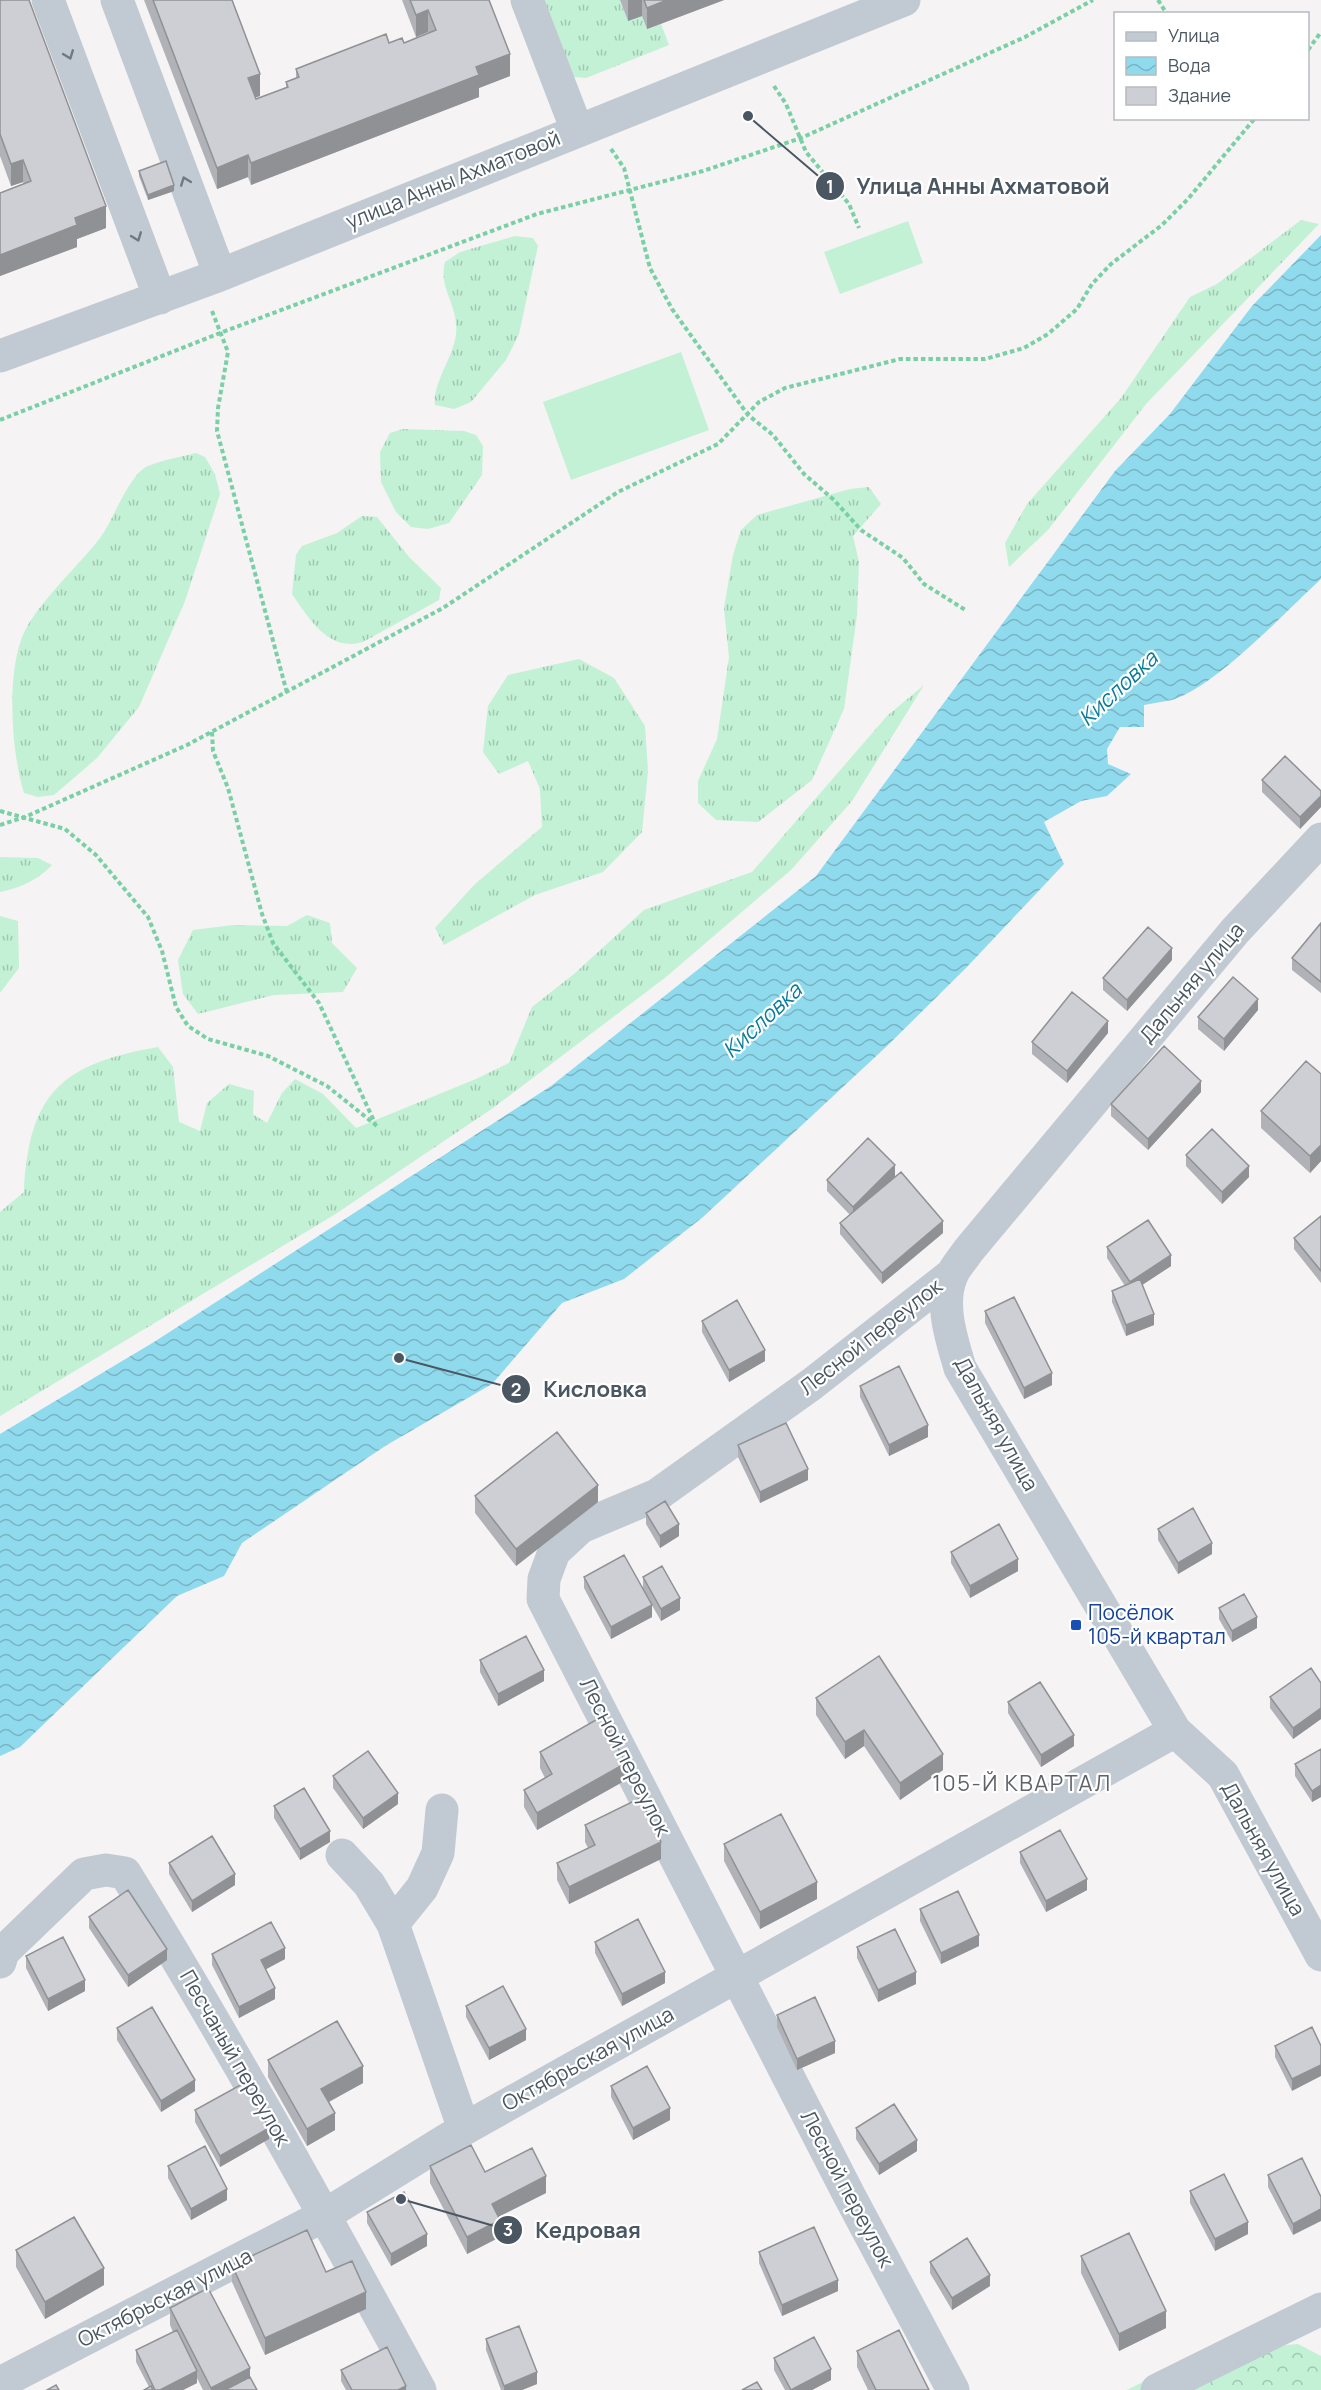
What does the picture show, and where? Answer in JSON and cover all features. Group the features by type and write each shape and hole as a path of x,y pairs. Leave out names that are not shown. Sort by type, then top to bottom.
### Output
{"street":[{"path":"48,0 160,298"},
{"path":"117,0 211,278"},
{"path":"527,0 589,125"},
{"name":"улица Анны Ахматовой","path":"0,356 211,278 903,0"},
{"name":"Дальняя улица","path":"1316,856 1235,931 968,1251 951,1275 946,1303 951,1340 960,1368 1175,1731 1223,1775 1321,1955"},
{"name":"Лесной переулок","path":"951,1275 812,1384 657,1495 581,1527 554,1552 544,1579 543,1599 736,1976 953,2390"},
{"name":"Октябрьская улица","path":"0,2383 325,2215 464,2130 1175,1731"},
{"path":"393,1924 422,1888 438,1853 442,1810"},
{"path":"342,1855 369,1884 393,1924 464,2130"},
{"name":"Песчаный переулок","path":"0,1962 3,1952 84,1874 106,1870 125,1873 182,1965 325,2215 420,2390"},
{"path":"1157,2390 1321,2309"}],"path":[{"path":"0,420 220,333 537,214 703,171 801,138 1025,37 1093,0"},
{"path":"1309,49 1321,32"},
{"path":"755,59 786,104 806,152 849,204 859,228"},
{"path":"0,825 25,817 212,732 443,608 618,492 718,444 759,402 784,388 900,359 985,359 1024,348 1048,334 1077,309 1092,284 1111,264 1162,225 1188,199 1253,120"},
{"path":"589,125 624,168 650,268 672,309 748,415 773,435 804,474 834,500 861,530 903,558 924,584 967,611"},
{"path":"211,278 220,333 228,352 218,408 218,431 286,693"},
{"path":"0,810 65,830 96,855 148,917 162,951 176,1007 188,1026 208,1040 268,1056 327,1086 377,1126 319,1003 273,943 262,914 228,788 213,751 212,732"}],"green space":[{"path":"538,0 620,0 628,21 642,16 647,29 661,24 669,45 586,78 573,77"},
{"path":"1301,220 1319,224 1146,404 1048,530 1009,567 1005,543 1027,504 1121,398 1190,297 1217,284"},
{"path":"908,221 923,263 840,294 824,252"},
{"path":"515,236 533,238 538,246 519,334 506,360 471,402 454,409 435,405 437,389 456,334 455,314 444,281 445,262 460,252"},
{"path":"681,352 709,430 571,480 543,402"},
{"path":"403,429 464,431 476,435 483,446 482,475 449,523 428,529 411,527 396,512 381,482 380,452 390,433"},
{"path":"196,453 205,457 215,474 220,494 185,601 139,707 97,758 54,795 38,797 24,793 16,755 12,709 15,663 27,627 42,605 100,538 134,478 148,466"},
{"path":"869,487 881,504 853,536 859,562 857,615 844,709 812,780 758,822 716,820 698,803 698,781 717,739 729,657 724,608 733,555 741,530 757,515 850,489"},
{"path":"362,516 377,517 409,557 441,588 439,600 363,642 351,644 330,638 322,632 292,594 296,555 302,546 337,533"},
{"path":"579,659 614,678 645,726 648,771 642,832 603,872 535,895 444,945 435,928 474,885 542,827 540,789 528,761 499,774 483,752 488,706 508,675"},
{"path":"924,685 852,801 791,870 666,977 493,1108 334,1215 0,1416 0,1212 24,1192 27,1158 34,1130 43,1107 57,1088 75,1074 97,1063 158,1047 173,1067 179,1122 200,1131 207,1103 229,1084 254,1091 253,1114 267,1123 282,1093 295,1079 323,1094 356,1128 476,1079 509,1063 532,1007 574,974 644,910 752,872 887,716"},
{"path":"0,857 38,858 52,865 28,883 0,892"},
{"path":"307,915 330,923 332,943 357,968 343,992 274,995 198,1014 183,994 178,960 193,930 233,925 287,926"},
{"path":"0,916 18,921 19,968 0,993"},
{"path":"1298,2344 1321,2356 1321,2390 1127,2390 1167,2372 1210,2358 1254,2349"}],"water":[{"path":"1321,235 1321,579 1250,647 1209,680 1172,700 1144,705 1144,727 1120,727 1107,749 1108,764 1131,774 1107,796 1081,801 1044,822 1064,864 966,968 887,1046 703,1217 624,1279 562,1303 492,1384 385,1446 242,1543 224,1576 177,1596 20,1747 0,1756 0,1434 154,1342 551,1086 816,876 1115,471 1170,414 1252,306"}],"building":[{"path":"0,0 29,0 106,206 75,218 77,225 0,255 0,193 31,181 23,160 11,164 0,134"},
{"path":"153,0 232,0 260,74 248,78 256,99 288,87 286,82 299,77 296,69 386,34 389,43 402,38 404,43 436,30 428,10 416,15 410,0 489,0 510,54 476,67 479,75 251,163 248,155 217,168"},
{"path":"644,0 667,0 647,8"},
{"path":"166,161 174,185 148,195 139,171"},
{"path":"1285,756 1321,791 1321,796 1300,817 1262,780"},
{"path":"1321,923 1321,982 1292,958"},
{"path":"1148,927 1172,948 1127,1000 1103,978"},
{"path":"1233,977 1258,999 1224,1039 1198,1017"},
{"path":"1072,992 1108,1021 1067,1071 1032,1042"},
{"path":"1164,1046 1201,1081 1148,1139 1111,1104"},
{"path":"1306,1061 1321,1074 1321,1145 1310,1156 1261,1111"},
{"path":"1212,1129 1249,1166 1222,1192 1186,1155"},
{"path":"868,1138 895,1165 853,1207 827,1180"},
{"path":"901,1172 943,1221 882,1273 840,1223"},
{"path":"1321,1216 1321,1271 1294,1238"},
{"path":"1148,1220 1171,1255 1130,1282 1107,1247"},
{"path":"1140,1279 1154,1314 1126,1325 1112,1291"},
{"path":"1014,1297 1052,1373 1024,1388 985,1311"},
{"path":"737,1300 765,1350 729,1370 702,1321"},
{"path":"899,1366 928,1425 889,1445 860,1386"},
{"path":"786,1423 808,1469 760,1492 738,1445"},
{"path":"557,1432 598,1485 516,1549 475,1496"},
{"path":"665,1501 679,1524 660,1536 646,1513"},
{"path":"1193,1508 1212,1543 1178,1563 1158,1529"},
{"path":"999,1524 1018,1559 970,1586 951,1552"},
{"path":"624,1555 652,1605 611,1627 584,1577"},
{"path":"662,1566 680,1598 661,1609 643,1577"},
{"path":"1244,1594 1257,1617 1232,1631 1219,1608"},
{"path":"526,1636 544,1670 498,1694 480,1660"},
{"path":"879,1656 943,1754 900,1783 864,1730 845,1742 816,1698"},
{"path":"1311,1668 1321,1683 1321,1708 1293,1728 1270,1697"},
{"path":"1040,1682 1074,1735 1041,1755 1008,1702"},
{"path":"601,1717 626,1763 537,1813 524,1790 552,1774 540,1752"},
{"path":"1321,1749 1321,1785 1312,1791 1295,1764"},
{"path":"368,1751 398,1793 363,1818 333,1776"},
{"path":"304,1788 330,1831 300,1849 274,1806"},
{"path":"640,1798 661,1842 569,1887 557,1863 595,1845 585,1825"},
{"path":"781,1814 817,1882 760,1912 724,1844"},
{"path":"1060,1830 1087,1879 1046,1901 1020,1852"},
{"path":"212,1836 235,1874 192,1901 169,1863"},
{"path":"128,1890 167,1949 128,1975 89,1917"},
{"path":"958,1891 979,1935 941,1953 920,1909"},
{"path":"638,1919 665,1972 622,1994 595,1942"},
{"path":"271,1922 285,1948 261,1960 275,1988 239,2007 212,1954"},
{"path":"895,1929 916,1972 878,1990 857,1947"},
{"path":"63,1937 85,1980 48,1999 26,1956"},
{"path":"503,1986 526,2029 489,2048 466,2006"},
{"path":"815,1997 835,2041 797,2059 777,2015"},
{"path":"152,2007 195,2080 161,2101 117,2028"},
{"path":"337,2021 363,2066 321,2089 335,2113 307,2129 268,2060"},
{"path":"1312,2027 1321,2046 1321,2065 1292,2079 1275,2046"},
{"path":"647,2066 670,2108 633,2128 611,2086"},
{"path":"244,2083 269,2128 220,2156 195,2110"},
{"path":"894,2104 917,2140 879,2164 856,2128"},
{"path":"471,2145 485,2172 532,2148 546,2176 492,2204 500,2220 467,2237 430,2166"},
{"path":"205,2146 227,2189 191,2209 168,2166"},
{"path":"1302,2158 1321,2197 1321,2209 1293,2224 1268,2175"},
{"path":"1224,2174 1248,2222 1215,2239 1190,2191"},
{"path":"404,2192 427,2234 391,2254 367,2212"},
{"path":"74,2217 104,2268 45,2302 16,2250"},
{"path":"814,2227 838,2280 782,2305 759,2252"},
{"path":"307,2230 326,2272 352,2261 366,2292 265,2338 232,2265"},
{"path":"1129,2233 1166,2311 1119,2334 1081,2256"},
{"path":"967,2238 990,2275 952,2298 930,2262"},
{"path":"208,2288 250,2368 211,2388 170,2308"},
{"path":"519,2326 537,2372 504,2386 486,2339"},
{"path":"177,2330 197,2371 160,2390 155,2390 136,2350"},
{"path":"899,2330 929,2390 876,2390 857,2351"},
{"path":"814,2337 831,2369 791,2390 774,2358"},
{"path":"387,2347 406,2386 398,2390 352,2390 341,2370"},
{"path":"250,2377 257,2390 225,2390"},
{"path":"757,2382 762,2390 742,2390"},
{"path":"56,2385 59,2390 47,2390"}],"place":[{"name":"Улица Анны Ахматовой","path":"748,116"},
{"name":"Кисловка","path":"399,1358"},
{"name":"Посёлок 105-й квартал","path":"1076,1625"},
{"name":"Кедровая","path":"401,2199"}],"district":[{"name":"105-Й КВАРТАЛ","path":"1022,1783"}]}
